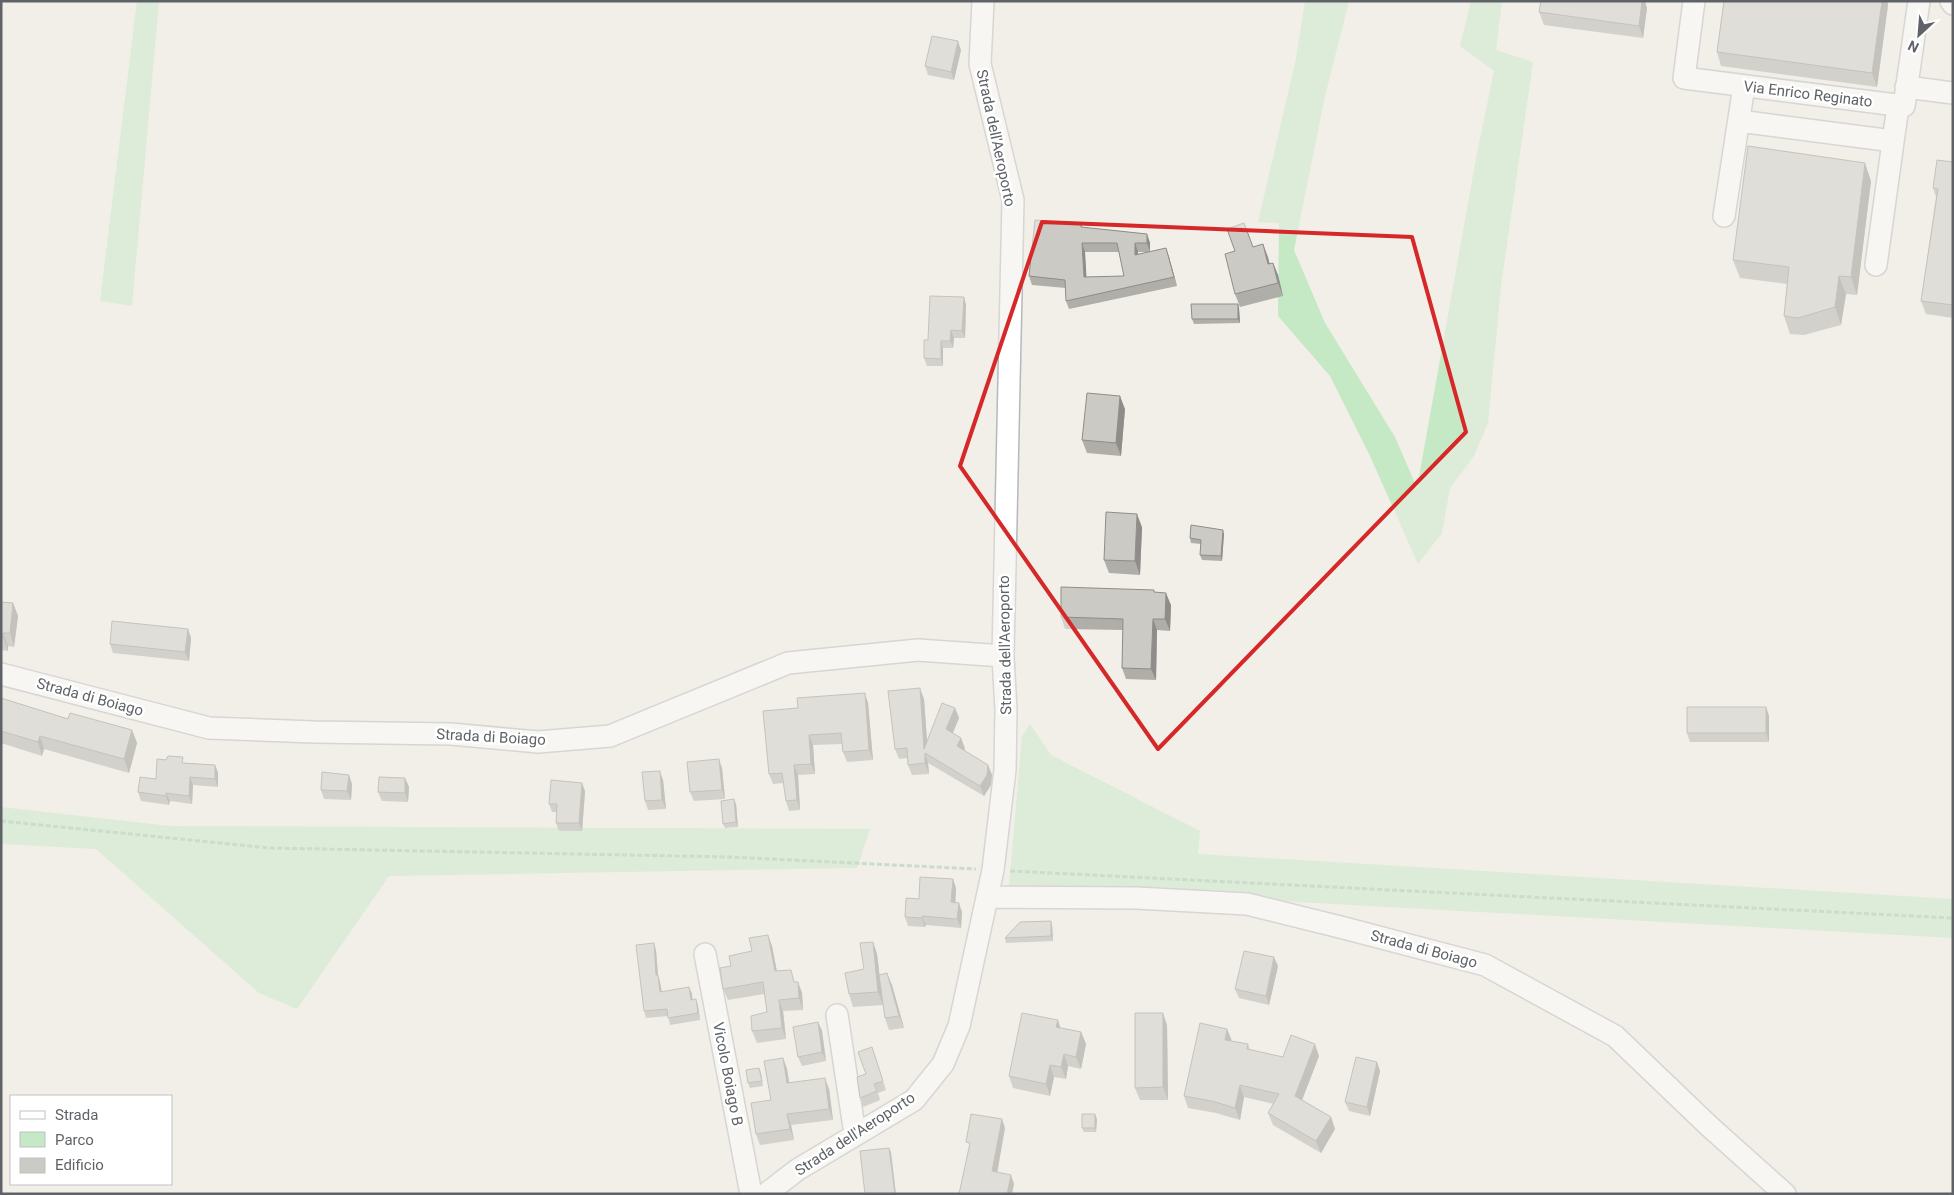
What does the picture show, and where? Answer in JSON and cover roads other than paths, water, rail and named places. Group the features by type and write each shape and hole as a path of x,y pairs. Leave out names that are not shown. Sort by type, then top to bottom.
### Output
{"street":[{"name":"Strada dell'Aeroporto","path":"766,1194 797,1170 854,1134 914,1100 943,1064 959,1026 988,897 998,870 1005,770 1006,710 1003,656 1013,200 980,64 983,1"},
{"name":"Via Enrico Reginato","path":"1694,1 1684,78 1744,86 1902,96 1953,93"},
{"path":"1876,265 1893,141 1919,1"},
{"path":"1724,216 1744,86"},
{"path":"1739,121 1893,141"},
{"name":"Strada di Boiago","path":"1,674 209,728 452,734 538,742 610,736 788,663 918,650 1003,656"},
{"name":"Strada di Boiago","path":"988,897 1136,898 1247,904 1485,966 1615,1036 1709,1126 1785,1194"},
{"name":"Vicolo Boiago B","path":"705,954 751,1194"},
{"path":"837,1015 854,1134"}]}
